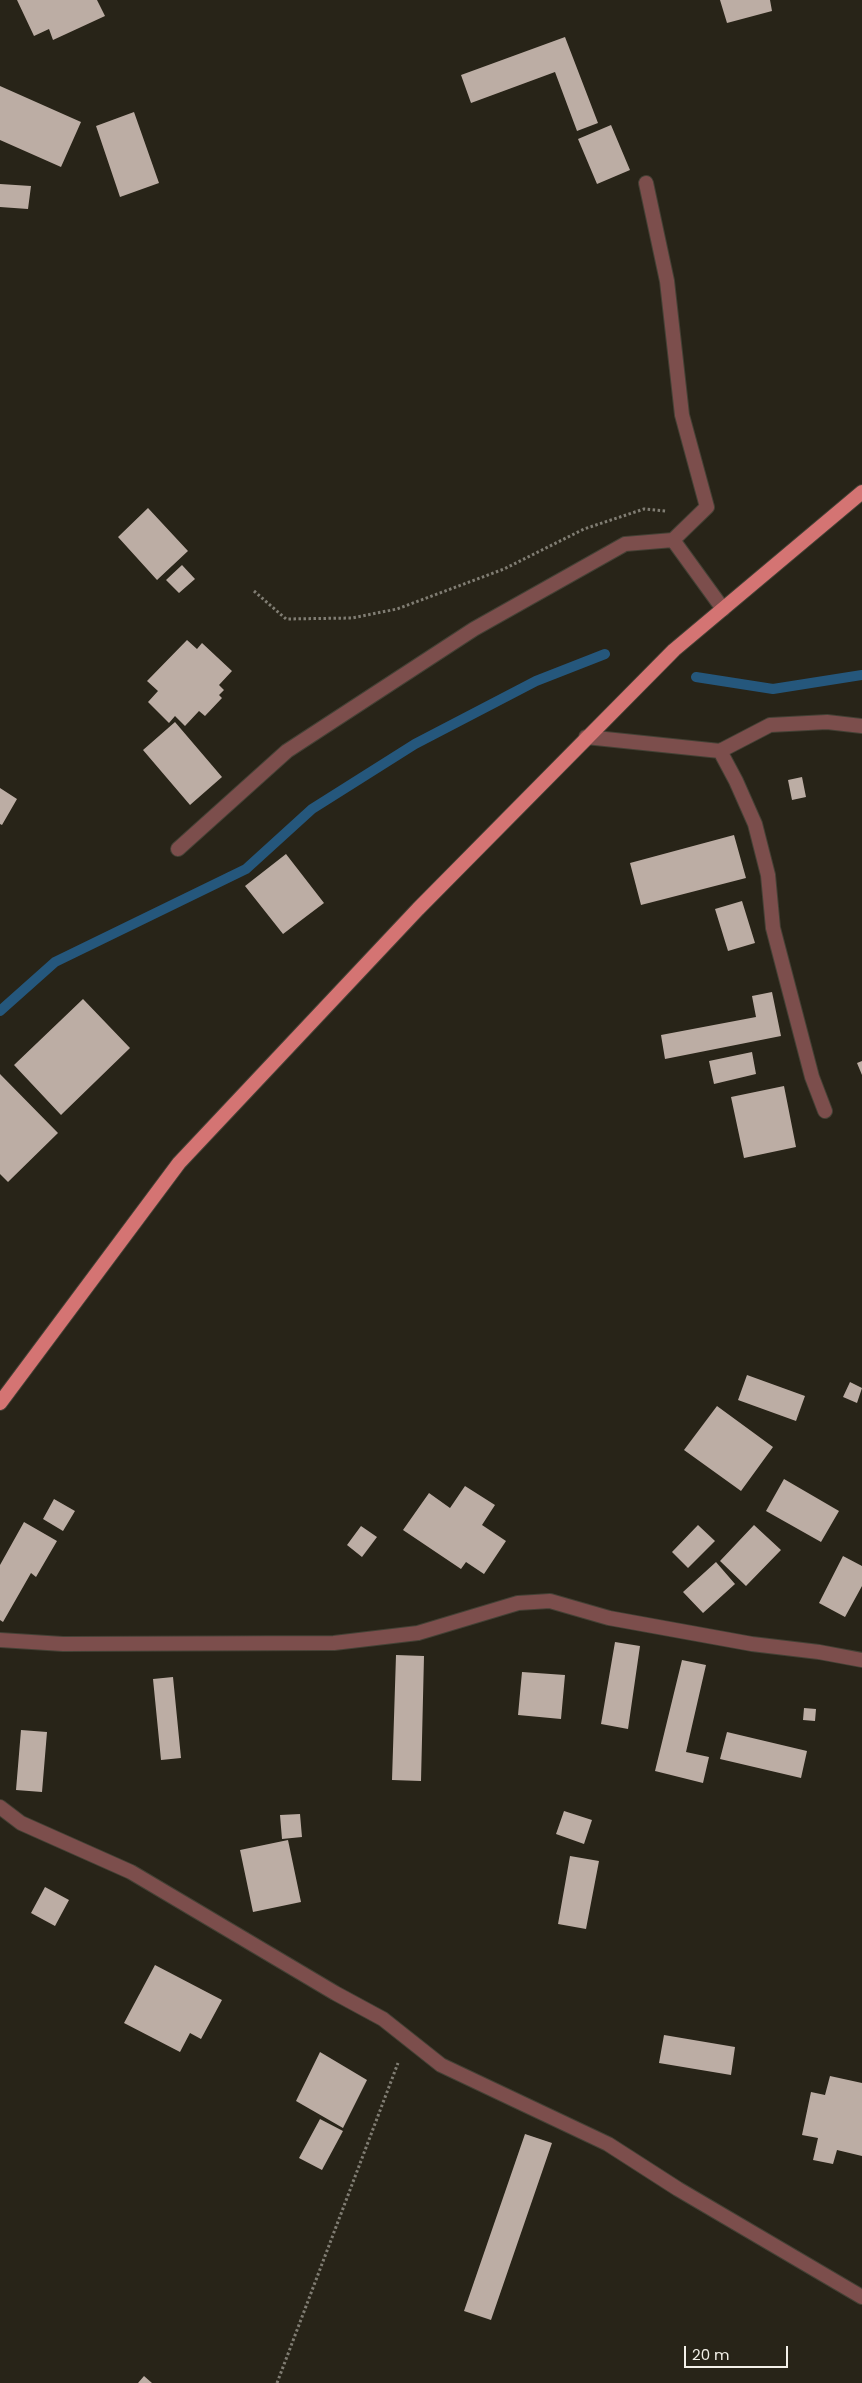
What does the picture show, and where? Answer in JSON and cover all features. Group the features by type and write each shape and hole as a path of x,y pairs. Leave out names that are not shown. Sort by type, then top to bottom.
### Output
{"main road":[{"path":"0,1403 179,1163 418,909 674,650 862,492"}],"street":[{"path":"178,849 288,750 474,629 625,544 672,540 708,507 682,415 667,281 646,184"},
{"path":"672,540 722,609"},
{"path":"586,737 720,751 770,725 827,722 862,726"},
{"path":"720,751 736,781 754,824 768,875 773,928 812,1077 825,1111"},
{"path":"0,1640 63,1644 334,1644 418,1632 518,1603 550,1601 609,1618 752,1644 818,1652 862,1660"},
{"path":"0,1807 21,1823 131,1872 384,2019 441,2064 608,2144 678,2189 862,2297"}],"path":[{"path":"254,591 286,619 352,618 397,609 504,569 584,529 644,509 683,512 690,524"},
{"path":"277,2383 304,2306 408,2038"}],"building":[{"path":"17,0 97,0 105,16 53,40 49,29 34,36"},
{"path":"720,0 770,0 772,11 727,23"},
{"path":"565,37 598,123 577,131 555,72 471,103 461,75"},
{"path":"0,86 81,122 61,167 0,140"},
{"path":"134,112 159,183 120,197 96,126"},
{"path":"611,125 630,170 597,184 578,139"},
{"path":"0,184 31,186 28,209 0,207"},
{"path":"148,508 188,551 157,580 118,537"},
{"path":"182,565 195,579 179,593 166,580"},
{"path":"187,640 197,649 202,643 232,671 219,685 224,690 219,695 222,698 205,716 199,711 185,726 175,716 169,723 148,702 158,691 147,681"},
{"path":"175,722 222,777 190,805 143,750"},
{"path":"802,777 806,797 792,800 788,780"},
{"path":"0,788 17,799 2,825 0,824"},
{"path":"734,835 746,878 641,905 630,863"},
{"path":"286,854 324,903 283,934 245,886"},
{"path":"742,901 755,943 728,951 715,909"},
{"path":"772,992 781,1036 665,1059 661,1035 756,1017 752,996"},
{"path":"83,999 130,1048 61,1115 14,1065"},
{"path":"752,1052 756,1074 714,1084 709,1061"},
{"path":"862,1061 862,1075 857,1063"},
{"path":"0,1074 58,1133 8,1182 0,1174"},
{"path":"784,1086 796,1147 744,1158 731,1097"},
{"path":"747,1375 805,1396 796,1421 738,1400"},
{"path":"850,1382 862,1388 857,1403 843,1397"},
{"path":"717,1406 773,1447 741,1491 684,1450"},
{"path":"784,1479 839,1511 821,1542 766,1511"},
{"path":"465,1486 495,1505 482,1525 506,1541 484,1574 466,1562 461,1569 403,1530 429,1493 450,1508"},
{"path":"54,1499 75,1511 63,1531 43,1519"},
{"path":"24,1522 57,1541 36,1577 31,1573 3,1622 0,1620 0,1565"},
{"path":"698,1525 715,1541 688,1568 672,1552"},
{"path":"754,1525 781,1550 746,1586 720,1561"},
{"path":"361,1526 377,1537 362,1557 347,1545"},
{"path":"843,1556 862,1566 862,1586 845,1617 819,1603"},
{"path":"716,1562 735,1584 703,1613 683,1592"},
{"path":"615,1642 640,1646 628,1729 601,1724"},
{"path":"396,1655 424,1656 421,1781 392,1780"},
{"path":"682,1660 706,1665 686,1752 709,1757 703,1783 655,1771"},
{"path":"522,1672 565,1675 561,1719 518,1715"},
{"path":"173,1677 181,1758 161,1760 153,1679"},
{"path":"804,1708 816,1709 815,1721 803,1720"},
{"path":"21,1730 47,1732 42,1792 16,1790"},
{"path":"727,1732 807,1751 801,1778 720,1759"},
{"path":"564,1811 592,1820 584,1844 556,1834"},
{"path":"300,1814 302,1837 282,1839 280,1815"},
{"path":"288,1840 301,1902 253,1912 240,1850"},
{"path":"570,1856 599,1861 586,1929 558,1924"},
{"path":"45,1887 69,1900 55,1926 31,1913"},
{"path":"155,1965 222,2000 201,2039 190,2033 180,2052 124,2023"},
{"path":"664,2035 735,2047 731,2075 659,2063"},
{"path":"320,2052 367,2080 343,2128 296,2101"},
{"path":"830,2076 862,2083 862,2156 837,2150 833,2164 813,2160 818,2138 802,2135 811,2092 825,2095"},
{"path":"320,2119 343,2131 322,2170 299,2158"},
{"path":"525,2134 552,2143 491,2320 464,2311"},
{"path":"144,2376 152,2383 138,2383"}],"waterway":[{"path":"0,1011 55,962 246,869 312,809 415,744 536,681 605,654"},
{"path":"696,677 773,689 862,675"}]}
